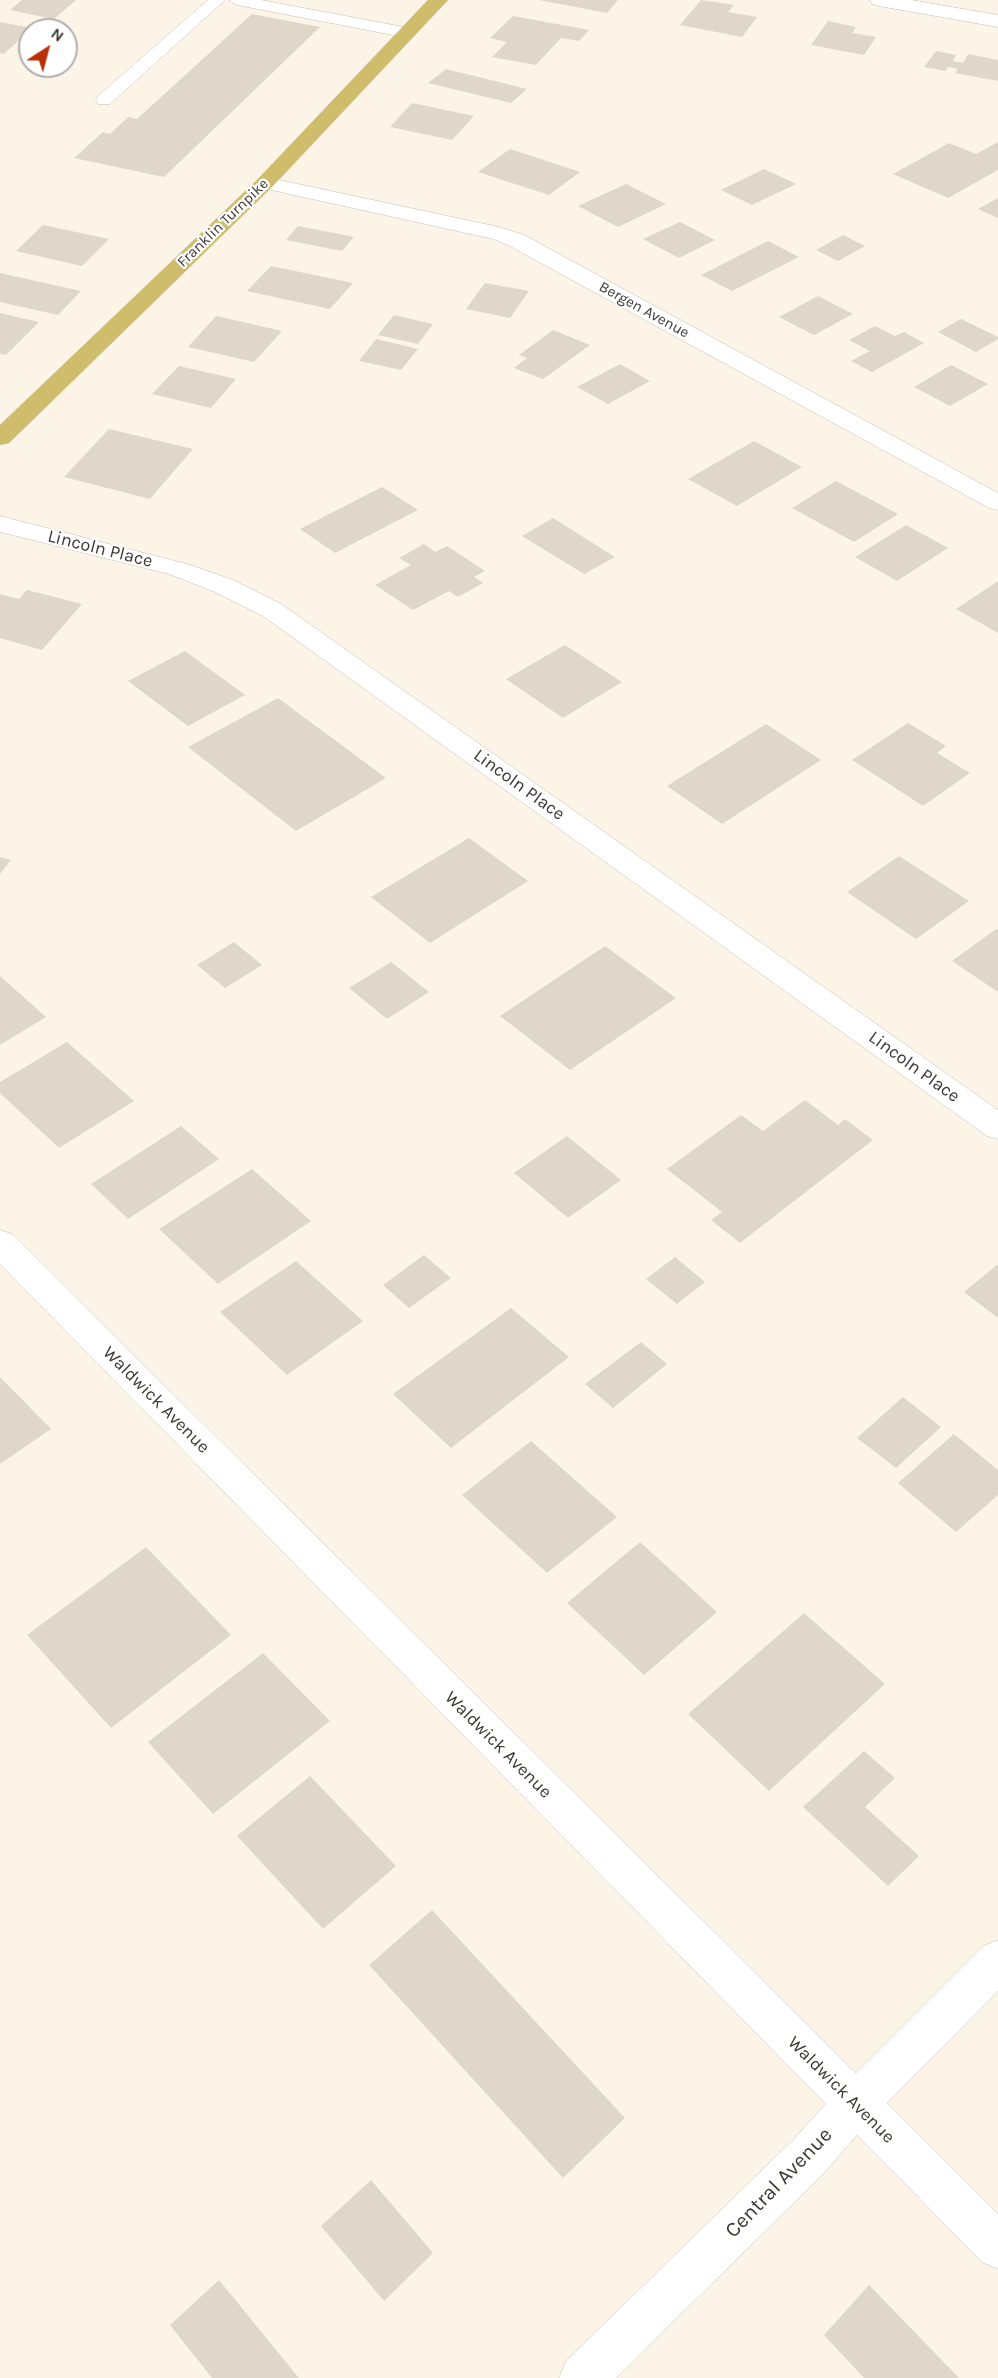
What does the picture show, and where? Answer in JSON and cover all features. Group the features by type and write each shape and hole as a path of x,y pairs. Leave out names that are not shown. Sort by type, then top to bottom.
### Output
{"main road":[{"name":"Franklin Turnpike","path":"0,438 265,183 439,0"}],"street":[{"path":"879,0 998,21"},
{"name":"Bergen Avenue","path":"265,183 500,234 516,240 998,503"},
{"name":"Lincoln Place","path":"0,524 178,568 224,586 273,610 998,1127"},
{"name":"Waldwick Avenue","path":"0,1243 998,2246"},
{"name":"Central Avenue","path":"584,2378 809,2156 855,2104 998,1960"}],"lane":[{"path":"104,100 217,0"},
{"path":"237,0 409,33"}],"building":[{"path":"22,0 76,0 55,18 10,10"},
{"path":"539,0 618,0 607,13"},
{"path":"701,0 734,5 728,12 757,17 742,37 680,25"},
{"path":"252,14 320,27 164,177 74,158 103,132 110,134 128,117 137,119"},
{"path":"513,16 589,30 579,41 561,38 536,65 492,57 507,42 490,38"},
{"path":"828,21 856,27 852,33 876,37 864,55 811,45"},
{"path":"0,22 18,26 18,41 4,54 0,53"},
{"path":"936,51 956,55 953,61 963,63 968,54 998,60 998,81 955,73 958,69 948,67 946,71 924,67"},
{"path":"446,69 527,89 511,103 428,83"},
{"path":"412,103 474,116 452,140 390,127"},
{"path":"998,142 998,170 948,198 893,174 949,143 976,154"},
{"path":"510,149 580,172 549,195 478,172"},
{"path":"764,169 796,184 752,205 721,190"},
{"path":"626,184 666,204 618,227 578,206"},
{"path":"998,198 998,218 978,209"},
{"path":"680,222 715,240 679,258 643,239"},
{"path":"43,225 109,239 82,266 16,251"},
{"path":"298,226 354,237 342,251 286,240"},
{"path":"843,235 865,246 838,261 816,250"},
{"path":"768,241 799,257 732,291 701,275"},
{"path":"271,266 353,283 330,309 247,291"},
{"path":"0,273 81,291 58,315 0,302"},
{"path":"485,283 529,291 510,318 466,309"},
{"path":"818,296 853,314 814,335 779,317"},
{"path":"0,313 39,322 6,355 0,354"},
{"path":"394,315 433,324 418,344 378,335"},
{"path":"216,316 282,331 254,362 188,347"},
{"path":"961,319 998,339 976,352 938,332"},
{"path":"875,326 895,336 904,332 924,343 872,372 851,361 870,351 849,340"},
{"path":"553,330 590,345 543,379 514,368 527,358 519,355"},
{"path":"376,339 418,349 401,370 359,361"},
{"path":"620,364 650,381 608,404 577,387"},
{"path":"951,365 988,384 950,406 914,387"},
{"path":"179,366 236,379 211,408 152,394"},
{"path":"109,429 193,449 150,499 64,477"},
{"path":"754,441 802,467 737,506 688,479"},
{"path":"836,481 898,514 854,542 792,508"},
{"path":"382,487 418,510 335,553 300,529"},
{"path":"553,518 615,557 584,574 522,536"},
{"path":"906,525 948,548 897,581 855,557"},
{"path":"424,544 435,552 447,546 485,571 474,577 483,583 458,597 449,591 413,610 375,585 411,565 399,558"},
{"path":"998,581 998,633 956,609"},
{"path":"27,590 82,604 42,650 0,638 0,594 19,599"},
{"path":"565,645 622,682 563,718 506,679"},
{"path":"185,651 245,695 188,726 128,681"},
{"path":"278,698 386,778 296,831 188,747"},
{"path":"908,723 946,746 937,753 970,773 923,806 852,760"},
{"path":"766,724 821,760 722,824 667,786"},
{"path":"469,838 528,881 430,943 371,897"},
{"path":"899,856 969,901 916,939 847,892"},
{"path":"0,857 11,860 0,874"},
{"path":"996,929 998,930 998,992 952,961"},
{"path":"234,942 262,965 225,988 197,965"},
{"path":"605,946 676,998 570,1070 500,1016"},
{"path":"391,962 429,992 387,1019 349,988"},
{"path":"0,976 46,1017 0,1045"},
{"path":"67,1042 134,1101 59,1148 0,1093 0,1082"},
{"path":"805,1100 838,1125 845,1119 873,1140 740,1243 711,1220 722,1212 667,1169 741,1115 763,1131"},
{"path":"181,1126 219,1159 128,1219 91,1184"},
{"path":"567,1136 621,1180 568,1218 514,1173"},
{"path":"252,1169 311,1221 218,1284 159,1229"},
{"path":"424,1255 451,1278 409,1308 383,1285"},
{"path":"675,1257 705,1282 677,1304 646,1279"},
{"path":"296,1261 363,1321 287,1375 220,1312"},
{"path":"998,1264 998,1318 964,1292"},
{"path":"511,1308 569,1357 451,1448 393,1394"},
{"path":"641,1342 667,1364 613,1408 585,1384"},
{"path":"0,1377 51,1429 0,1464"},
{"path":"903,1397 941,1427 896,1468 857,1438"},
{"path":"954,1434 998,1470 998,1495 956,1532 898,1483"},
{"path":"531,1441 617,1517 547,1573 462,1495"},
{"path":"640,1542 717,1612 644,1675 567,1603"},
{"path":"146,1547 231,1635 111,1728 27,1635"},
{"path":"804,1613 885,1684 769,1791 688,1714"},
{"path":"263,1653 330,1721 213,1814 148,1742"},
{"path":"864,1751 895,1778 865,1807 919,1856 888,1886 803,1807"},
{"path":"310,1776 396,1866 323,1929 237,1836"},
{"path":"432,1910 625,2118 563,2178 369,1965"},
{"path":"371,2180 433,2253 384,2301 321,2226"},
{"path":"219,2280 299,2378 212,2378 170,2325"},
{"path":"869,2285 959,2378 864,2378 824,2335"}]}
